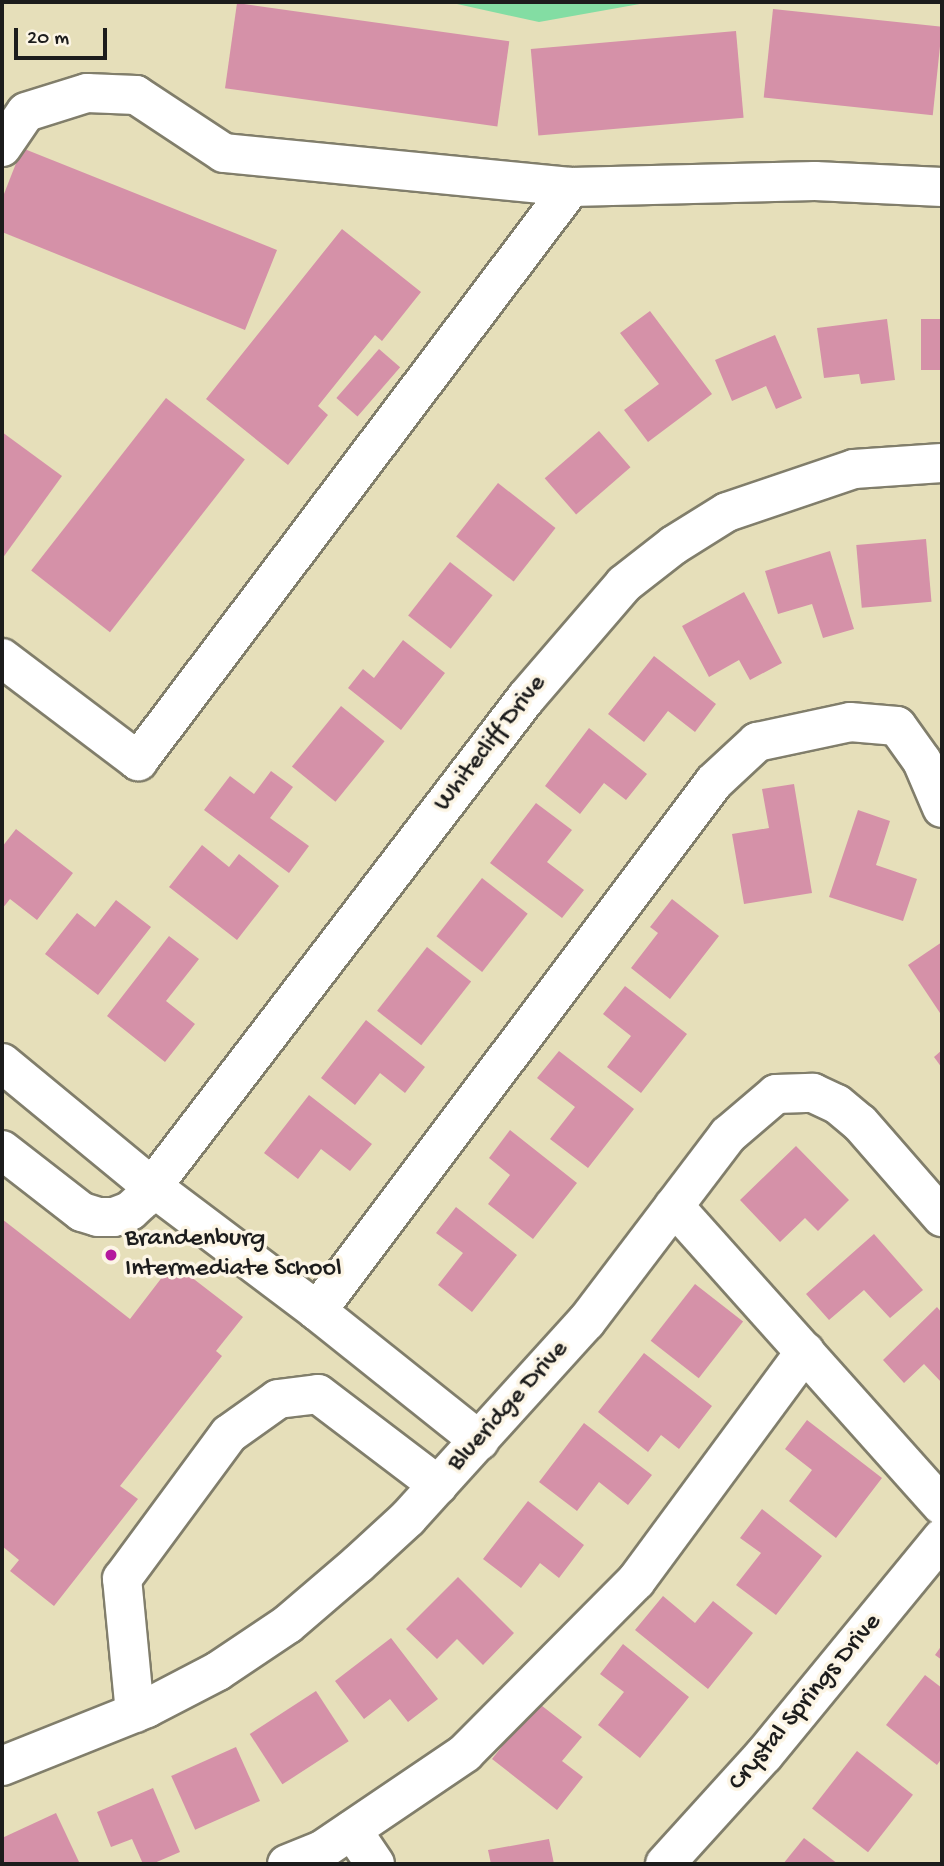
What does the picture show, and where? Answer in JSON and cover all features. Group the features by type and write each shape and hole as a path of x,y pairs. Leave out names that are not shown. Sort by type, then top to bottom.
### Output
{"street":[{"path":"2,147 26,111 87,93 136,95 224,153 571,187 815,181 942,187"},
{"path":"2,658 138,761 571,187"},
{"name":"Whitecliff Drive","path":"2,1150 82,1212 98,1217 114,1217 130,1211 142,1200 150,1185 526,698 624,584 674,545 727,512 854,469 942,463"},
{"path":"317,1311 714,782 757,742 850,722 897,726 922,761 942,808"},
{"path":"2,1063 150,1185 317,1311 480,1441"},
{"name":"Blueridge Drive","path":"2,1766 135,1713 218,1671 288,1624 358,1564 480,1441 586,1322 728,1135 756,1108 776,1094 813,1093 837,1104 860,1123 942,1217"},
{"path":"674,1206 942,1506"},
{"path":"287,1864 322,1850 465,1754 636,1581 805,1352"},
{"path":"135,1713 122,1578 229,1434 278,1399 318,1394 438,1485"},
{"name":"Crystal Springs Drive","path":"665,1864 773,1745 942,1538"},
{"path":"352,1830 375,1864"}],"green space":[{"path":"448,2 651,2 539,22"}],"building":[{"path":"237,3 509,41 497,126 225,88"},
{"path":"773,9 942,27 933,115 764,98"},
{"path":"736,31 744,118 538,136 531,49"},
{"path":"22,148 277,250 245,330 2,232 2,199"},
{"path":"342,229 421,292 382,341 375,335 318,406 328,415 288,465 206,399"},
{"path":"650,311 712,394 648,442 624,410 659,384 620,333"},
{"path":"887,319 895,380 861,384 859,374 824,378 817,328"},
{"path":"921,319 942,319 942,370 921,370"},
{"path":"775,335 802,398 776,409 766,386 732,401 715,360"},
{"path":"379,349 400,367 357,416 336,398"},
{"path":"166,398 245,460 110,632 31,571"},
{"path":"599,431 630,467 576,514 545,478"},
{"path":"2,432 62,476 2,559"},
{"path":"498,483 556,528 514,582 456,537"},
{"path":"926,539 931,602 862,608 856,545"},
{"path":"830,551 854,629 823,638 812,604 778,614 765,571"},
{"path":"450,562 493,595 451,649 408,616"},
{"path":"744,592 782,663 750,680 739,660 709,677 682,626"},
{"path":"403,640 445,673 401,730 348,688 363,669 374,678"},
{"path":"654,656 716,704 695,732 668,711 644,742 608,714"},
{"path":"341,706 385,741 335,802 292,767"},
{"path":"589,728 647,774 626,800 604,783 580,814 545,786"},
{"path":"271,771 293,787 270,818 309,846 289,873 204,810 230,776 254,794"},
{"path":"794,784 812,893 744,904 732,834 769,828 762,789"},
{"path":"536,803 572,830 547,862 584,890 562,918 490,863"},
{"path":"858,810 890,821 876,865 917,879 903,921 829,897"},
{"path":"16,829 73,873 37,920 10,899 2,909 2,847"},
{"path":"202,845 229,867 239,854 279,886 237,940 169,887"},
{"path":"482,878 528,914 482,972 436,936"},
{"path":"672,899 719,936 670,999 631,968 658,933 650,927"},
{"path":"116,900 151,927 98,995 45,954 77,913 95,927"},
{"path":"169,936 199,959 166,1001 195,1024 165,1062 107,1016"},
{"path":"942,942 942,1016 908,965"},
{"path":"427,947 471,981 421,1045 377,1011"},
{"path":"625,986 687,1034 641,1093 607,1067 631,1036 603,1014"},
{"path":"366,1020 425,1067 405,1093 380,1073 355,1105 321,1078"},
{"path":"942,1050 942,1068 934,1057"},
{"path":"559,1051 634,1109 588,1168 550,1139 575,1107 537,1078"},
{"path":"309,1095 372,1144 350,1171 321,1149 298,1179 264,1153"},
{"path":"510,1130 577,1183 533,1239 488,1204 510,1175 489,1158"},
{"path":"796,1146 849,1200 818,1231 805,1218 780,1242 740,1200"},
{"path":"456,1207 517,1255 472,1312 438,1285 463,1253 436,1233"},
{"path":"2,1219 130,1319 173,1263 243,1317 216,1351 222,1356 120,1486 138,1499 54,1606 10,1571 19,1560 2,1546"},
{"path":"874,1234 923,1290 890,1318 864,1290 829,1320 806,1294"},
{"path":"695,1284 743,1322 699,1378 651,1341"},
{"path":"937,1307 942,1313 942,1383 924,1364 904,1383 883,1360"},
{"path":"644,1353 712,1406 679,1449 661,1435 648,1452 598,1412"},
{"path":"807,1420 882,1478 836,1538 789,1501 812,1470 785,1449"},
{"path":"584,1423 652,1475 628,1505 599,1482 577,1511 539,1482"},
{"path":"528,1501 584,1545 559,1578 540,1563 521,1588 483,1559"},
{"path":"762,1509 822,1556 776,1615 736,1585 761,1553 740,1538"},
{"path":"458,1577 514,1633 483,1665 457,1639 437,1659 406,1629"},
{"path":"663,1596 695,1623 713,1601 753,1633 708,1689 635,1630"},
{"path":"391,1638 438,1699 408,1722 390,1699 364,1719 335,1681"},
{"path":"623,1644 689,1697 640,1758 598,1725 624,1692 600,1674"},
{"path":"942,1645 942,1660 935,1655"},
{"path":"925,1675 942,1688 942,1758 937,1765 886,1725"},
{"path":"316,1691 349,1741 282,1784 250,1734"},
{"path":"537,1702 582,1737 562,1761 583,1777 557,1810 492,1759"},
{"path":"236,1747 260,1801 195,1830 171,1776"},
{"path":"857,1751 913,1795 868,1852 812,1809"},
{"path":"153,1788 180,1852 152,1864 143,1864 132,1839 111,1847 97,1812"},
{"path":"56,1813 80,1864 2,1864 2,1838"},
{"path":"804,1838 838,1864 783,1864"},
{"path":"549,1839 554,1864 491,1864 488,1850"}],"place":[{"name":"Brandenburg Intermediate School","path":"111,1255"}]}
